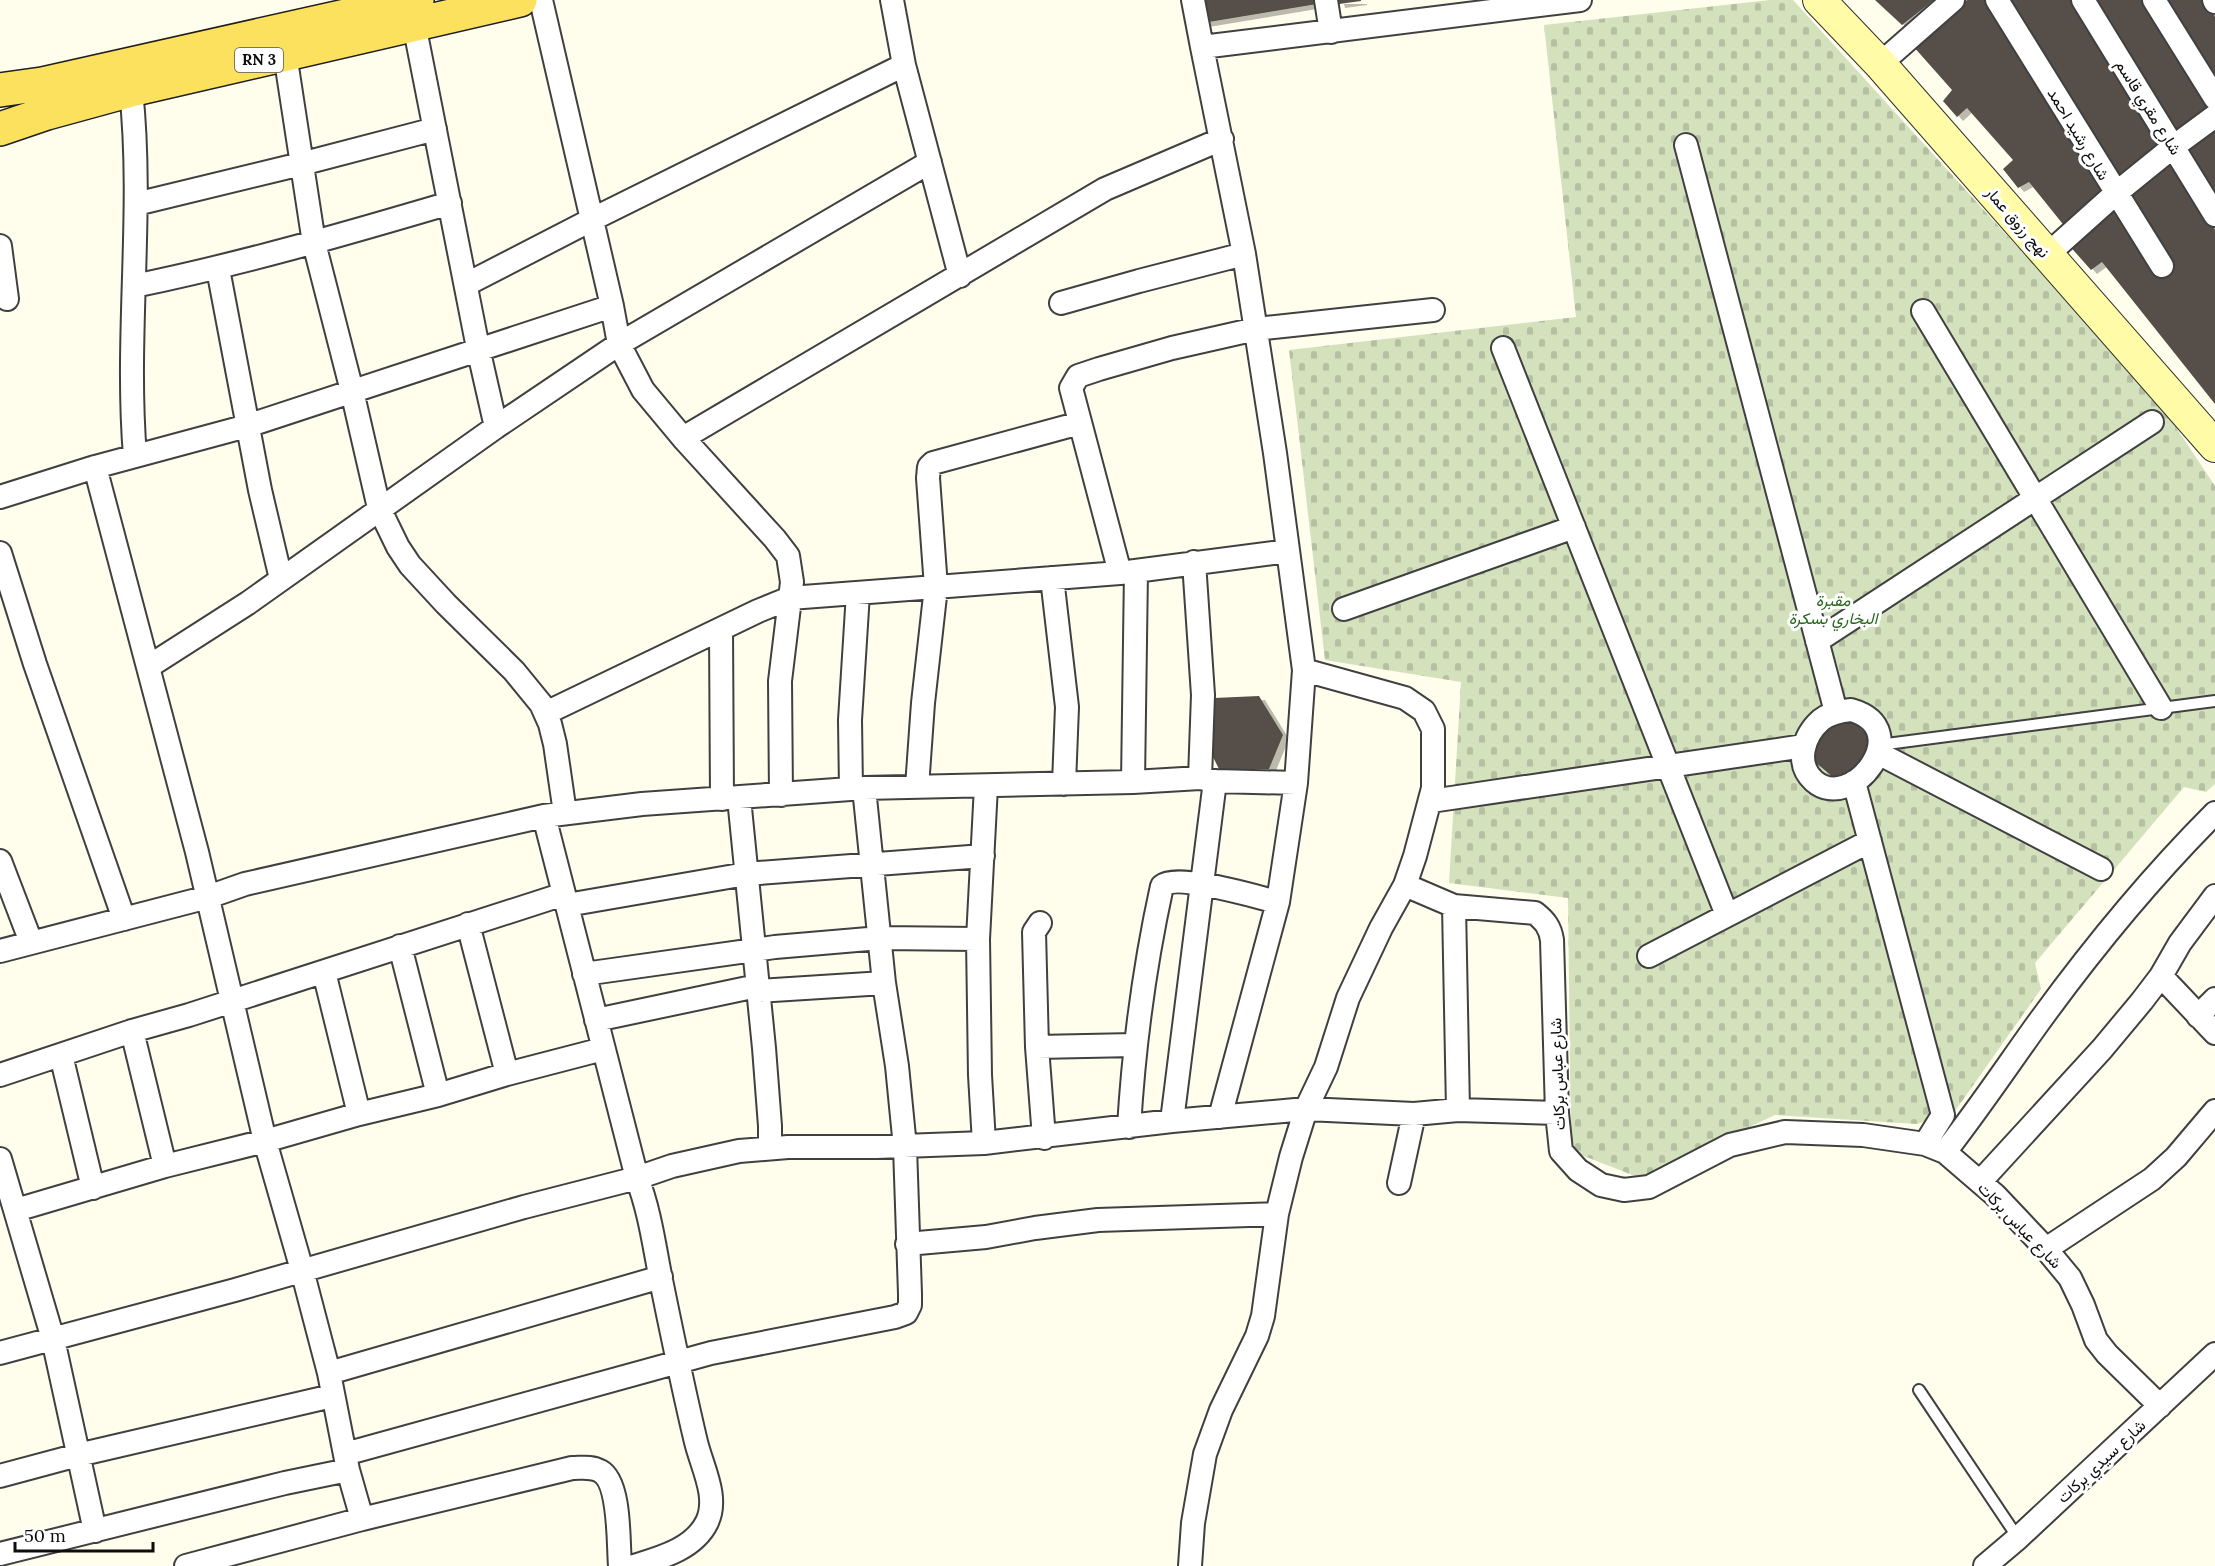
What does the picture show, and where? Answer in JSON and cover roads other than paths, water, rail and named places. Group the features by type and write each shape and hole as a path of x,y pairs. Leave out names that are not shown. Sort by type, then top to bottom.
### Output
{"main road":[{"name":"RN 3","path":"0,90 42,84 416,12 520,0"},
{"name":"نهج رزوق عمار","path":"1819,0 1886,58"},
{"name":"نهج رزوق عمار","path":"1844,0 1886,58 2052,249 2215,446"},
{"name":"RN 3","path":"0,129 47,113 131,90 285,54 416,12"},
{"name":"نهج رزوق عمار","path":"2052,249 2215,421"}],"street":[{"path":"541,0 619,344 643,390 788,556 792,582 780,681 781,795"},
{"path":"892,0 904,65 960,276"},
{"path":"1193,0 1244,254 1304,670 1296,783 1278,902 1220,1117"},
{"path":"1326,0 1330,32"},
{"path":"1202,47 1330,32 1502,5 1580,0"},
{"path":"1886,58 1953,0"},
{"name":"شارع رشيد احمد","path":"1997,0 2115,194 2162,266"},
{"name":"شارع مقري قاسم","path":"2083,0 2215,215"},
{"path":"2154,0 2215,98"},
{"path":"416,12 435,129 496,427"},
{"path":"285,54 314,243 379,508 398,547 410,565 532,692 546,713 555,744 555,815 565,900 637,1178 647,1204 676,1361 711,1496 708,1521 685,1546 634,1566"},
{"path":"467,284 592,219 904,65"},
{"path":"131,90 136,204 131,366 135,456"},
{"path":"2052,249 2115,194 2215,116"},
{"path":"136,204 435,129"},
{"path":"683,438 1105,189 1222,139"},
{"path":"1686,145 1836,712"},
{"path":"148,667 281,579 379,508 619,344 930,162"},
{"path":"134,286 218,269 450,203"},
{"path":"0,246 7,299"},
{"path":"1061,303 1139,280 1244,254"},
{"path":"218,269 247,426 281,579"},
{"path":"0,497 95,467 247,426 478,348 612,306"},
{"path":"1133,782 1128,572 1071,388 1078,376 1172,348 1256,329 1433,310"},
{"path":"1923,311 2161,708"},
{"path":"1503,348 1727,915"},
{"path":"1817,641 2152,422"},
{"path":"917,787 923,702 936,587 929,467 933,463 1080,423"},
{"path":"95,467 164,722 234,1001 265,1141 329,1373 346,1462 362,1519"},
{"path":"1344,609 1574,527"},
{"path":"546,713 790,598 1128,572 1288,551"},
{"path":"0,553 124,919"},
{"path":"1172,1121 1202,884 1207,780 1194,562"},
{"path":"1052,578 1067,707 1064,783"},
{"path":"0,1554 285,1483 346,1462 676,1361 743,1345 895,1317 906,1313 910,1305 910,1294 905,1147 872,866 858,788 850,720 858,593"},
{"path":"721,629 730,799 746,874 769,1107 770,1148"},
{"path":"1190,1566 1193,1524 1205,1454 1221,1410 1257,1336 1263,1316 1277,1214 1291,1157 1306,1109 1326,1067 1348,998 1381,928 1405,885 1433,788 1433,729 1424,711 1405,698 1304,670"},
{"path":"1851,710 1864,714 1875,724 1879,737 1879,749 1871,768 1854,782 1830,788 1817,783 1807,774 1803,761 1804,746 1816,725 1836,712 1851,710"},
{"path":"1431,801 1804,746"},
{"path":"1879,749 2101,869"},
{"path":"0,951 208,897 245,884 555,815 642,804 858,788 1207,780 1296,783"},
{"path":"1854,782 1943,1115 1935,1148"},
{"path":"984,1143 980,1075 978,939 986,786"},
{"path":"1935,1148 1981,1106 2036,1026 2133,901 2176,852 2215,813"},
{"path":"1649,956 1870,841"},
{"path":"0,1075 468,924 565,900 746,874 983,856"},
{"path":"0,861 31,942"},
{"path":"1129,1127 1134,1045 1147,953 1162,886 1169,882 1202,884 1278,902"},
{"name":"شارع عباس بركات","path":"1405,885 1454,906 1535,913 1545,921 1552,940 1557,1113 1561,1151 1578,1170 1601,1185 1624,1190 1649,1187 1730,1146 1785,1132 1863,1135 1935,1148 1980,1182 2046,1248 2070,1278 2096,1340 2107,1354 2160,1406"},
{"path":"1980,1182 2102,1049 2162,976 2180,943 2215,896"},
{"path":"1454,906 1458,1110"},
{"path":"1040,923 1034,932 1037,1047 1044,1138"},
{"path":"468,924 507,1074"},
{"path":"584,974 753,950 880,938 978,939"},
{"path":"400,946 438,1095"},
{"path":"324,972 358,1114"},
{"path":"2162,976 2215,1033"},
{"path":"596,1020 757,989 884,983"},
{"path":"2198,1016 2215,999"},
{"path":"132,1031 165,1166"},
{"path":"1037,1047 1134,1045"},
{"path":"16,1210 165,1166 438,1095 603,1049"},
{"path":"61,1055 93,1188"},
{"path":"0,1353 706,1157 770,1148 905,1147 984,1143 1044,1138 1172,1121 1306,1109 1414,1114 1458,1110 1557,1113"},
{"path":"2046,1248 2152,1179 2176,1157 2215,1111"},
{"path":"1399,1183 1414,1114"},
{"path":"0,1159 53,1339 95,1531"},
{"path":"907,1244 966,1240 1098,1220 1277,1214"},
{"path":"329,1373 661,1277"},
{"name":"شارع سيدي بركات","path":"1985,1566 2215,1354"},
{"path":"0,1476 78,1455 332,1396"},
{"path":"186,1566 362,1519 572,1468 588,1467 602,1472 612,1486 616,1507 620,1566"}],"lane":[{"path":"1879,749 2215,701"},
{"path":"1920,1390 2018,1538"}],"park label":[{"name":"مقبرة البخاري بسكرة","path":"1833,609"}]}
